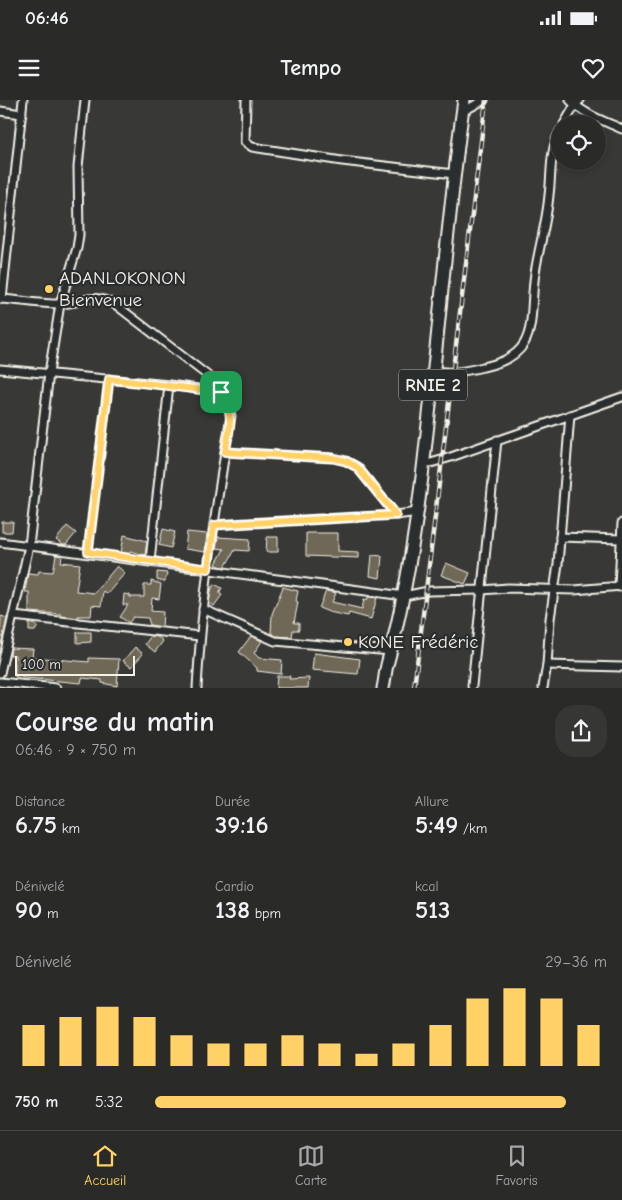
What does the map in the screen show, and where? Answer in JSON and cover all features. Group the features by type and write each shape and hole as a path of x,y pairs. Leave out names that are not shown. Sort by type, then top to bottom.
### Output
{"highway":[{"name":"RNIE 2","path":"383,688 386,668 404,596 418,512 446,242 464,100"},
{"name":"RNIE 2","path":"375,688 386,668"}],"street":[{"path":"24,100 1,299 60,304 103,298 116,305 212,379 227,402 231,416 208,569 200,636 197,688"},
{"path":"0,673 29,546 60,304 77,248 79,235 78,167 85,100"},
{"path":"246,100 245,142 252,147 454,174"},
{"path":"462,112 484,100"},
{"path":"568,115 575,102 592,115 622,128"},
{"path":"0,111 22,114"},
{"path":"434,371 461,372 492,366 512,357 524,346 528,335 535,272 548,210 551,166"},
{"path":"0,369 169,385 221,392"},
{"path":"88,552 109,379"},
{"path":"150,561 169,385"},
{"path":"424,465 622,397"},
{"path":"543,688 555,589 570,414"},
{"path":"472,686 498,440"},
{"path":"225,452 333,458 346,461 357,467 396,515"},
{"path":"214,525 396,515 418,512"},
{"path":"0,542 88,552 404,596 428,591 508,588 602,588 621,586 622,523"},
{"path":"560,537 621,539"},
{"path":"203,609 275,641 391,651"},
{"path":"14,616 200,636"},
{"path":"547,665 622,667"},
{"path":"0,682 56,688"}],"building":[{"path":"2,522 13,522 12,532 2,532"},
{"path":"67,526 76,533 66,545 63,545 56,540"},
{"path":"163,529 175,532 171,548 159,545"},
{"path":"187,532 207,534 205,552 185,549"},
{"path":"306,533 338,533 338,551 359,552 359,558 306,556"},
{"path":"124,535 147,541 145,555 130,551 129,554 121,553"},
{"path":"218,537 250,539 249,551 235,550 225,567 219,566 216,564 224,549 216,548"},
{"path":"267,537 278,537 278,552 266,552"},
{"path":"56,555 62,556 61,562 80,564 76,591 94,593 117,566 125,573 107,594 103,591 101,606 92,605 91,616 78,616 78,618 61,616 61,614 29,612 29,592 25,592 28,573 38,574 39,571 53,572"},
{"path":"372,555 382,556 380,578 370,576"},
{"path":"446,563 470,573 465,584 441,575"},
{"path":"157,572 167,573 165,582 157,580"},
{"path":"151,581 161,584 159,599 152,598 151,611 163,612 162,627 150,625 148,618 133,617 129,623 120,617 128,605 123,605 124,594 130,595 130,597 144,597 144,585 151,585"},
{"path":"214,584 222,588 219,593 222,595 214,606 209,603"},
{"path":"283,587 298,591 294,623 299,623 299,630 293,630 292,637 276,636 271,633 272,614"},
{"path":"326,591 336,593 332,602 362,609 364,599 367,600 368,597 377,598 371,619 349,613 348,616 329,612 319,608"},
{"path":"1,616 7,618 2,642 0,642"},
{"path":"29,623 38,626 35,631 29,631"},
{"path":"77,632 91,632 91,642 77,643"},
{"path":"151,636 158,637 163,641 155,652 145,644"},
{"path":"251,636 262,641 254,653 259,658 282,660 281,674 257,671 257,668 239,652"},
{"path":"135,647 143,654 131,667 123,661"},
{"path":"11,648 33,649 32,657 89,662 89,658 119,659 117,686 102,683 102,680 82,678 81,683 15,677 15,655 10,655"},
{"path":"314,653 360,659 358,674 312,670"},
{"path":"277,676 290,676 289,679 309,678 308,688 276,688"}],"railway":[{"path":"414,688 486,100"}],"place":[{"name":"ADANLOKONON Bienvenue","path":"49,289"},
{"name":"KONE Frédéric","path":"348,642"}],"route":[{"path":"109,379 221,392 227,402 231,416 225,452 333,458 346,461 357,467 396,515 214,525 208,569 88,552 109,379"}]}
